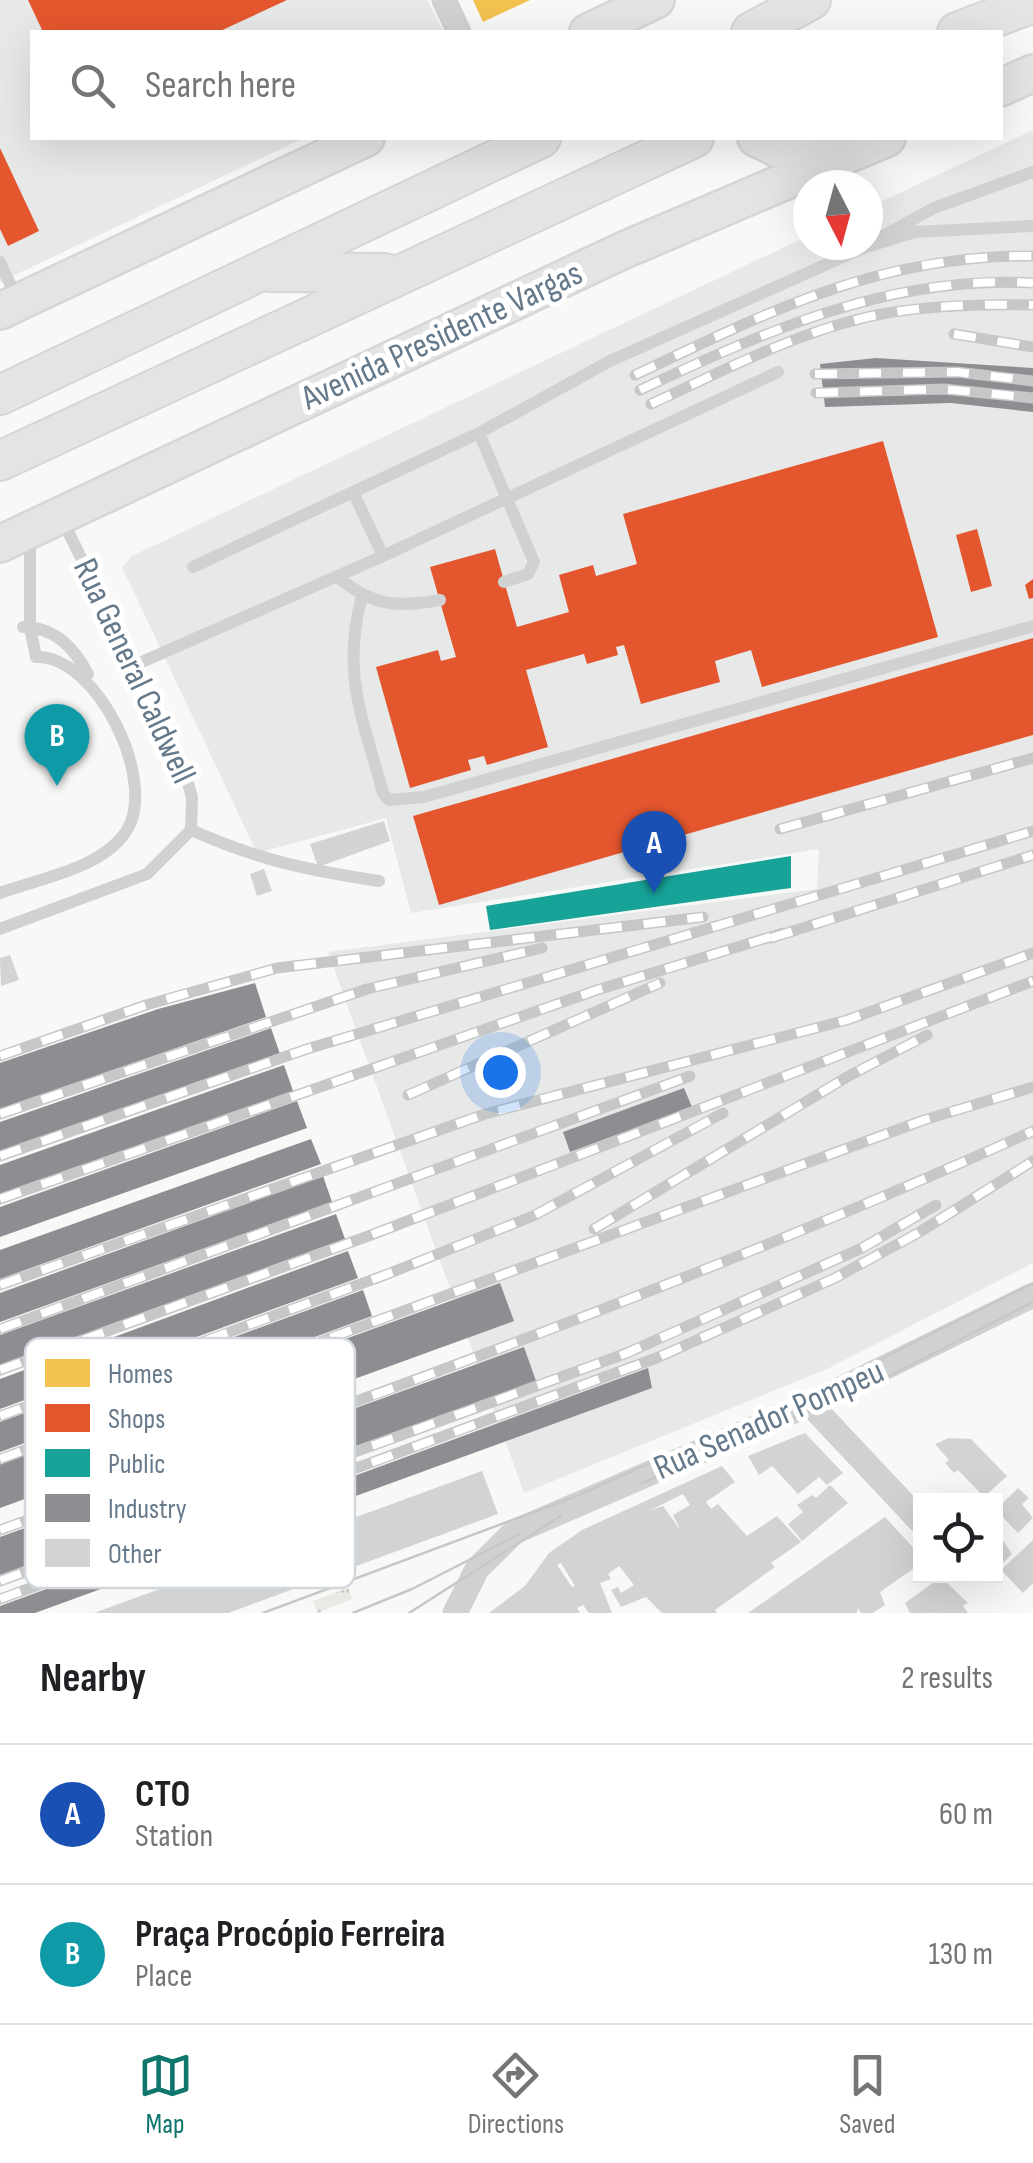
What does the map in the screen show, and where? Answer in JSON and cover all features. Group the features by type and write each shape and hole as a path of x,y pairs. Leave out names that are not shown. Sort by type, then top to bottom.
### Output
{"main road":[{"path":"755,30 811,0"},
{"path":"963,30 1033,3"},
{"path":"593,30 646,10"},
{"path":"1003,87 1033,73"},
{"path":"9,307 362,140"},
{"path":"0,395 538,140"},
{"path":"0,461 690,140"},
{"path":"760,140 778,149 845,156"},
{"name":"Avenida Presidente Vargas","path":"30,530 624,250 883,140"},
{"path":"262,272 398,273"}],"street":[{"path":"444,0 458,30"},
{"name":"Rua Senador Pompeu","path":"455,1613 471,1579 503,1540 526,1526 810,1404 1033,1295"},
{"path":"810,1404 913,1514"}],"lane":[{"path":"883,236 934,208 1033,172"},
{"path":"1010,180 1033,183"},
{"path":"883,241 915,232 1033,226"},
{"path":"193,567 480,433 610,361 835,260"},
{"path":"0,262 9,307"},
{"path":"135,665 384,556 778,372"},
{"path":"480,433 534,562 528,574 504,582"},
{"path":"354,494 384,556"},
{"path":"30,530 27,627 36,656 63,660 96,690"},
{"name":"Rua General Caldwell","path":"30,530 135,665 184,768 192,798 191,830"},
{"path":"336,576 362,596 402,606 440,600"},
{"path":"362,596 350,650 353,680 383,793 389,800 424,797 1033,626"},
{"path":"0,893 91,860 124,834 133,816 132,771 96,690 74,651 56,636 27,627"},
{"path":"0,929 147,874 191,830 254,858 379,881"}],"shaded area":[{"path":"0,0 427,0 443,30 30,30 30,140 300,140 0,282"},
{"path":"1033,130 1033,1263 829,1368 524,1493 328,952 817,889 819,849 411,913 386,818 257,853 122,567 132,556 793,243 793,260 883,260 883,201"}],"green space":[{"path":"348,1588 352,1599 317,1613 313,1601"}],"building: Homes":[{"path":"473,0 530,0 483,22"}],"building: Shops":[{"path":"28,0 287,0 222,30 42,30"},
{"path":"0,148 39,231 8,246 0,229"},
{"path":"883,441 938,637 762,687 751,650 715,661 720,682 641,704 624,645 616,647 618,655 587,664 584,654 526,670 548,747 487,765 484,756 468,760 471,770 410,788 376,667 438,650 441,661 456,657 430,567 495,549 517,627 569,612 559,575 593,565 596,576 637,564 623,514"},
{"path":"977,529 992,586 971,592 956,535"},
{"path":"1033,579 1033,598 1029,599 1025,585"},
{"path":"1033,638 1033,735 439,905 413,816"}],"building: Public":[{"path":"791,856 791,888 490,930 486,906"}],"building: Industry":[{"path":"876,358 1033,368 1033,412 951,403 825,407 820,364"},
{"path":"255,983 266,1017 0,1109 0,1063 158,1009"},
{"path":"271,1028 280,1054 0,1151 0,1122"},
{"path":"284,1065 293,1091 0,1194 0,1165"},
{"path":"684,1088 692,1107 570,1152 563,1132"},
{"path":"297,1101 307,1128 0,1237 0,1207"},
{"path":"311,1139 321,1164 0,1279 0,1250"},
{"path":"323,1176 332,1202 0,1322 0,1293"},
{"path":"336,1214 345,1239 74,1338 25,1338 25,1356 0,1365 0,1335"},
{"path":"348,1251 358,1278 194,1338 111,1338"},
{"path":"500,1283 514,1321 355,1379 355,1338 348,1338"},
{"path":"363,1290 372,1316 312,1338 231,1338"},
{"path":"524,1347 536,1381 355,1447 355,1408"},
{"path":"648,1368 652,1388 355,1496 355,1476"},
{"path":"25,1370 25,1400 0,1409 0,1379"},
{"path":"25,1413 25,1443 0,1452 0,1422"},
{"path":"25,1455 25,1499 0,1508 0,1464"},
{"path":"25,1528 25,1566 0,1575 0,1537"},
{"path":"49,1588 104,1588 35,1613 0,1613 0,1606"}],"building: Other":[{"path":"384,821 390,841 318,867 310,844"},
{"path":"264,869 272,891 257,896 250,874"},
{"path":"10,955 19,980 1,986 0,958"},
{"path":"805,1433 843,1473 827,1485 819,1477 798,1494 772,1466 759,1475 748,1456"},
{"path":"949,1438 971,1439 1007,1476 988,1493 980,1493 958,1470 954,1473 935,1444"},
{"path":"722,1466 735,1482 706,1502 711,1509 718,1504 747,1536 777,1516 801,1542 771,1563 775,1567 715,1610 717,1613 662,1613 646,1597 621,1607 611,1590 618,1587 621,1593 634,1585 619,1566 608,1574 611,1579 600,1583 612,1613 589,1613 583,1605 577,1608 580,1613 489,1613 525,1586 549,1553 582,1530","holes":["683,1494 690,1505 673,1515 681,1531 663,1506 649,1511","561,1563 575,1586 557,1565"]},
{"path":"482,1471 498,1514 355,1566 355,1517"},
{"path":"830,1485 848,1503 802,1541 788,1524 803,1512 797,1505 812,1495 816,1498"},
{"path":"1018,1488 1029,1498 1022,1504 1033,1518 1018,1533 1003,1517 1003,1503"},
{"path":"885,1517 913,1547 913,1569 880,1592 885,1605 873,1613 861,1613 858,1608 857,1613 748,1613"},
{"path":"1003,1540 1012,1554 1003,1563"},
{"path":"1033,1540 1033,1583 1023,1593 1003,1568"},
{"path":"933,1583 947,1583 968,1603 963,1606 968,1613 910,1613 905,1603"},
{"path":"162,1588 296,1588 228,1613 94,1613"}],"tram line":[{"path":"355,1579 574,1497 859,1370 1033,1283"},
{"path":"640,1484 882,1380 1033,1302"},
{"path":"409,1613 561,1516"},
{"path":"353,1613 412,1589 520,1534"},
{"path":"263,1613 330,1588"}],"railway":[{"path":"635,375 780,309 875,276 977,258 1033,256"},
{"path":"640,390 734,347 830,311 929,288 1033,283"},
{"path":"651,404 766,351 856,320 942,307 1033,305"},
{"path":"954,334 1033,347"},
{"path":"815,374 957,372 1033,381"},
{"path":"816,393 944,389 1033,398"},
{"path":"780,829 1033,758"},
{"path":"0,1156 307,1049 1033,831"},
{"path":"771,938 1033,855"},
{"path":"0,1056 146,1005 277,968 703,917"},
{"path":"0,1199 597,990 783,933"},
{"path":"0,1114 367,989 542,948"},
{"path":"0,1285 485,1114 847,1020 1033,953"},
{"path":"88,1338 371,1235 1033,981"},
{"path":"408,1095 660,983"},
{"path":"594,1229 847,1077 927,1035"},
{"path":"0,1329 690,1076"},
{"path":"330,1338 924,1120 1033,1087"},
{"path":"213,1338 533,1216 723,1113"},
{"path":"355,1402 778,1240 1033,1131"},
{"path":"355,1469 659,1357 835,1278 918,1233 1033,1161"},
{"path":"355,1452 627,1353 862,1248 936,1205"},
{"path":"0,1370 25,1361"},
{"path":"0,1416 25,1407"},
{"path":"0,1459 25,1450"},
{"path":"0,1530 25,1521"},
{"path":"0,1581 25,1572"},
{"path":"0,1599 30,1588"}],"place":[{"name":"Praça Procópio Ferreira","path":"57,786"},
{"name":"CTO","path":"654,893"}]}
